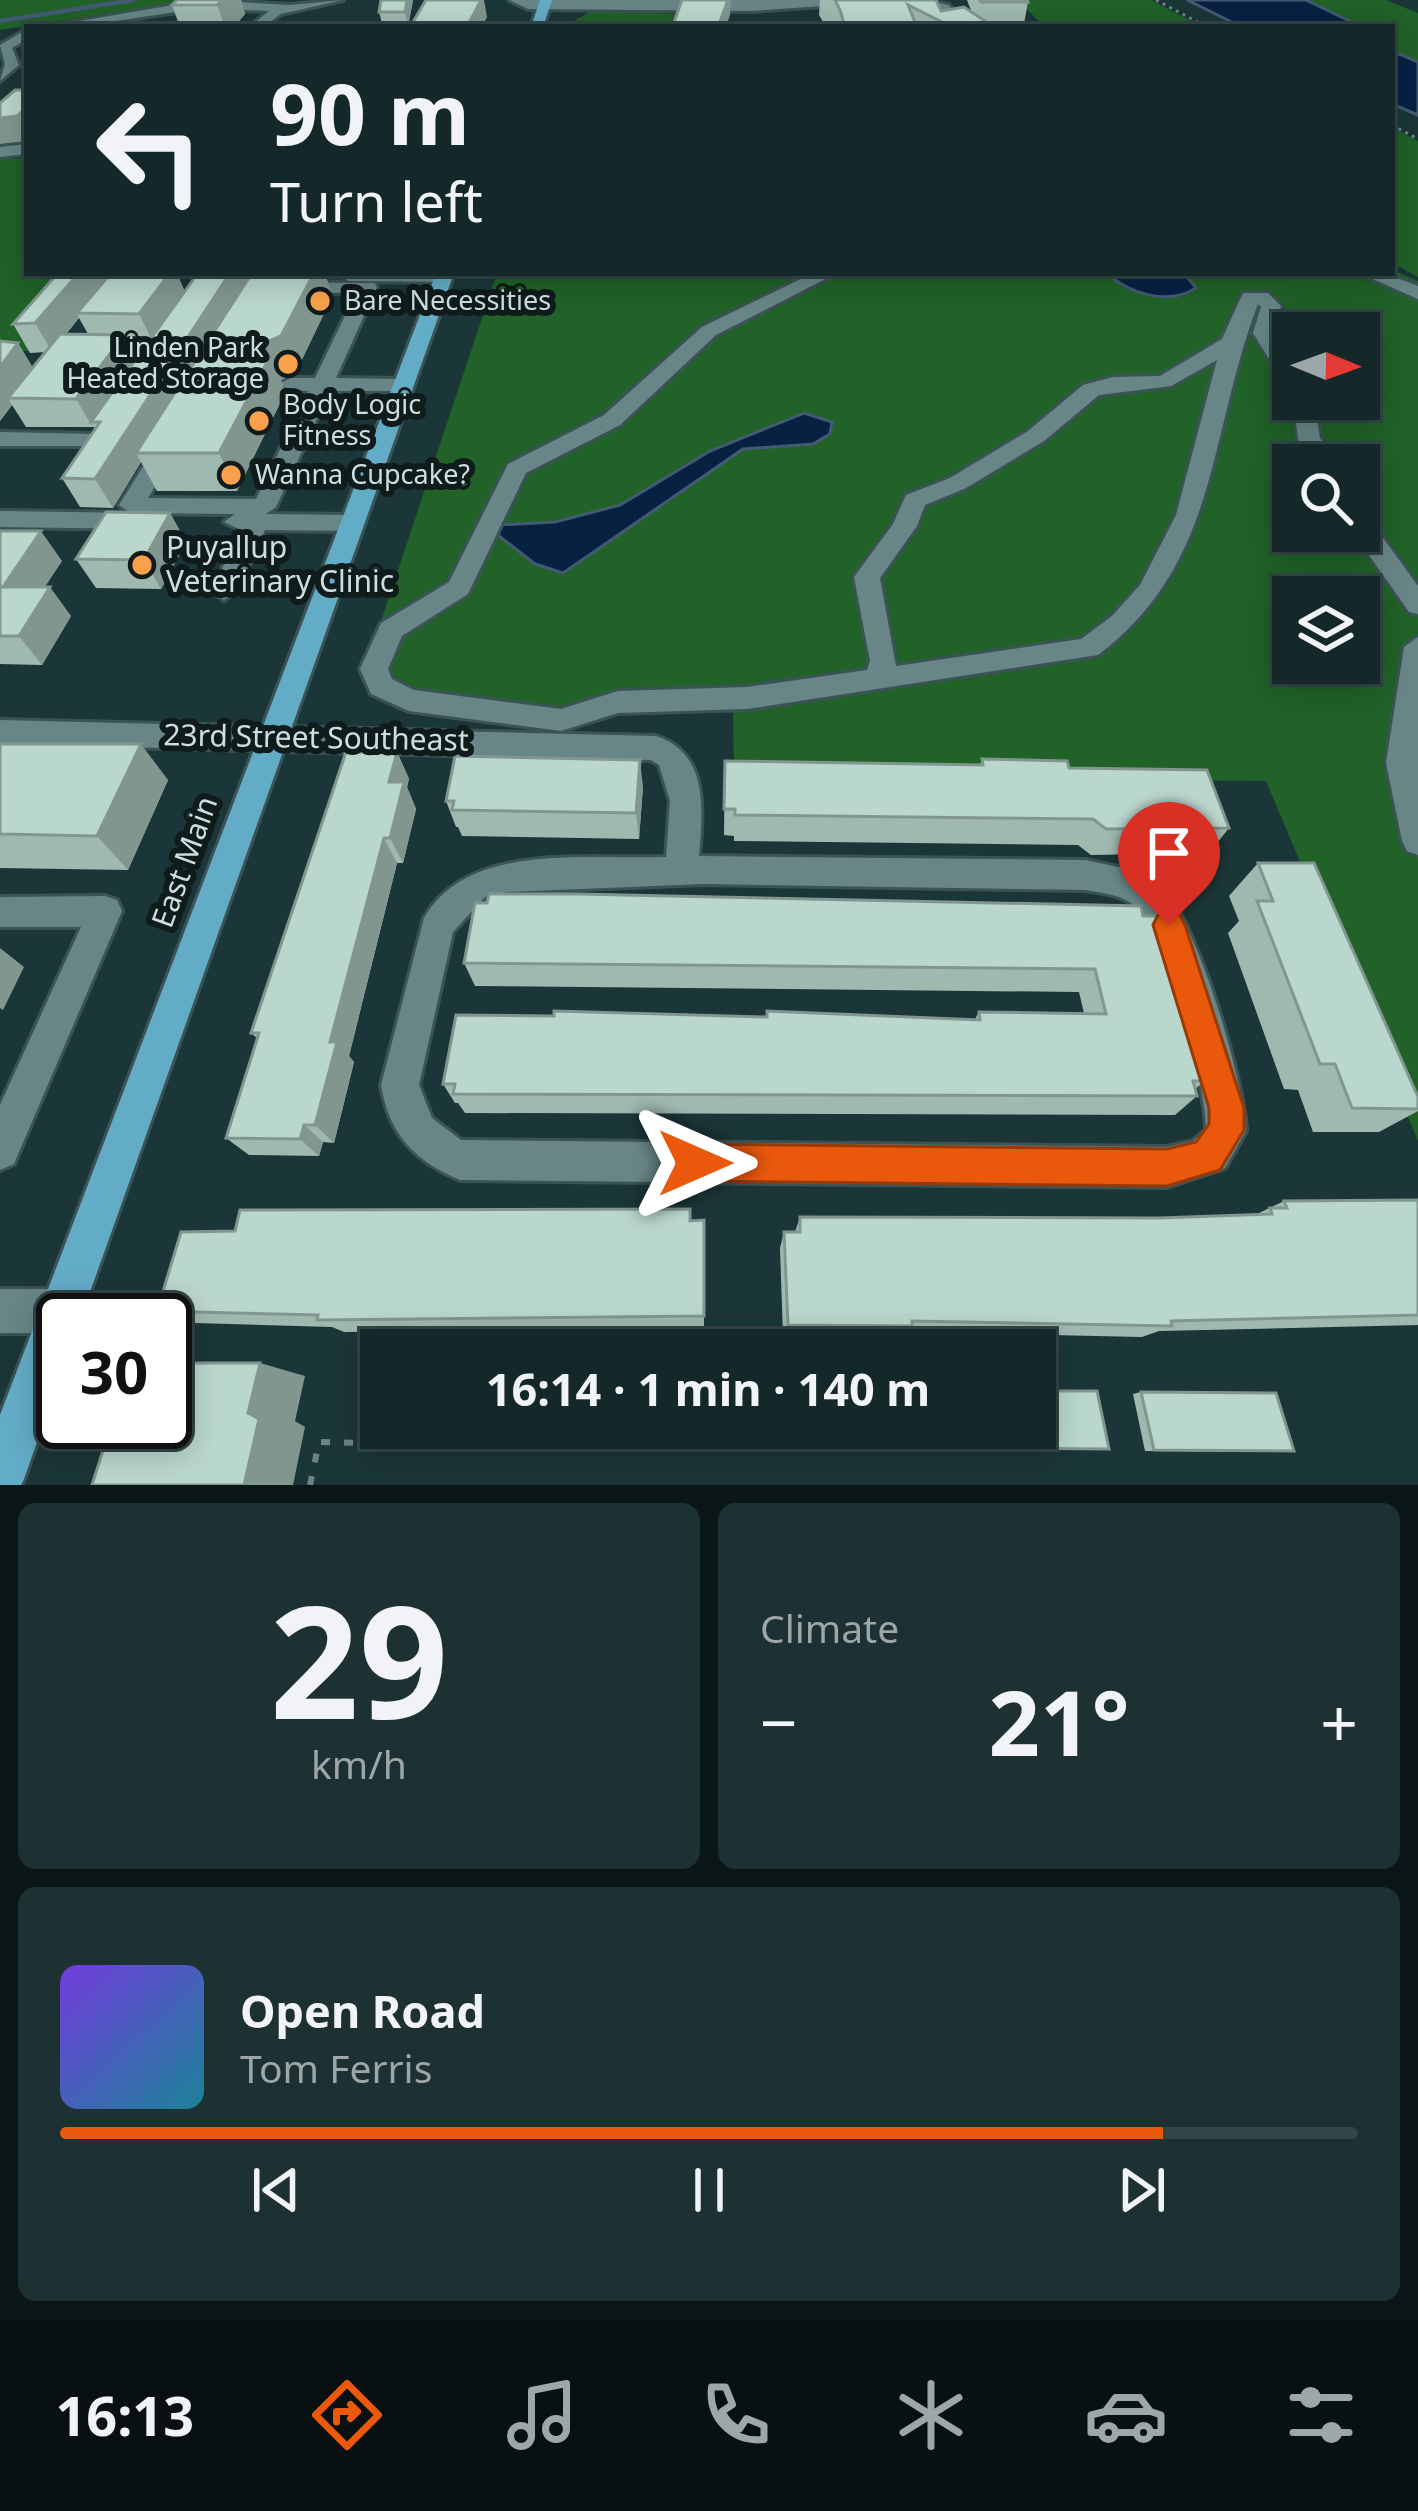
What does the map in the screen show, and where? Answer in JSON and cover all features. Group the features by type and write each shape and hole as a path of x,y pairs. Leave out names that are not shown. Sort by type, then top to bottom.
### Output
{"main road":[{"name":"East Main","path":"68,1293 443,276"},
{"name":"East Main","path":"0,1479 36,1380"}],"street":[{"path":"70,24 203,4 287,8 337,0"},
{"path":"520,2 752,8 902,0"},
{"path":"929,0 945,8 953,24"},
{"path":"787,6 792,24"},
{"path":"260,24 287,8"},
{"path":"749,24 752,8"},
{"path":"10,70 5,47 24,35"},
{"path":"822,276 709,331 612,420 515,470 459,588 392,630 374,669 381,686 409,700 561,720 618,702 747,698 1059,656 1111,634 1148,598 1199,490 1231,343 1250,297 1261,297 1271,306 1263,333 1272,348"},
{"path":"1376,276 1418,293"},
{"path":"265,286 368,287 322,384 264,507 131,505 265,286"},
{"path":"877,680 884,661 866,577 905,526 915,500 958,483 1036,436 1091,390 1113,383 1164,382 1231,343"},
{"path":"290,384 403,385"},
{"path":"0,438 101,441 128,401"},
{"path":"0,438 15,419"},
{"path":"0,519 350,523"},
{"path":"224,591 257,522"},
{"path":"1380,552 1418,605"},
{"path":"1418,647 1413,714 1400,763 1418,841"},
{"name":"23rd Street Southeast","path":"0,732 633,746 663,751 682,769 681,870"},
{"path":"11,772 34,733"},
{"path":"681,870 1086,875 1145,893 1177,940 1226,1108 1219,1147 1207,1157 1167,1167 530,1161 460,1160 423,1138 402,1106 400,1085 424,971 446,911 475,885 492,879 681,870"},
{"path":"0,912 105,911 0,1150"},
{"path":"0,1311 36,1311"}],"path":[{"path":"1156,0 1201,24"},
{"path":"310,1485 319,1442 360,1443"}],"green space":[{"path":"0,0 196,0 24,24 0,30"},
{"path":"1017,0 1151,0 1197,24 1042,24"},
{"path":"1306,0 1386,0 1418,13 1418,62 1395,52 1395,24 1356,24"},
{"path":"591,11 680,14 670,24 569,24"},
{"path":"1395,129 1418,141 1418,277 1395,265"},
{"path":"0,159 24,159 24,276 94,276 32,351 18,351 0,372"},
{"path":"1395,271 1418,281 1418,1141 1266,781 734,775 733,713 689,704 555,725 401,702 367,663 496,276 1395,276"}],"water":[{"path":"1187,0 1306,0 1356,24 1236,24"},
{"path":"1395,52 1418,62 1418,115 1395,105"},
{"path":"1110,276 1186,276 1196,288 1162,297 1126,287"},
{"path":"804,413 832,422 830,434 813,444 743,449 563,573 535,564 499,536 498,525 555,522 620,505 710,451"}],"building":[{"path":"177,0 222,0 217,5 172,5"},
{"path":"381,0 407,0 405,12 379,12"},
{"path":"426,0 481,0 469,24 412,24"},
{"path":"682,0 728,0 719,24 674,22"},
{"path":"835,0 936,0 941,11 964,7 990,24 946,24 908,5 916,24 844,24"},
{"path":"1027,0 1028,2 981,2"},
{"path":"15,90 24,90 24,110 17,116 0,118 0,103"},
{"path":"55,276 76,276 35,323 13,324"},
{"path":"108,276 168,276 139,314 77,313"},
{"path":"196,276 228,276 95,479 62,478 100,422 91,422"},
{"path":"250,276 312,276 281,336 260,345 271,355 219,453 136,453"},
{"path":"60,334 124,335 76,399 8,398"},
{"path":"0,341 18,343 0,367"},
{"path":"106,512 170,513 144,560 76,559"},
{"path":"0,531 41,531 3,587 50,587 19,636 0,636"},
{"path":"0,744 141,744 97,836 0,834"},
{"path":"346,752 397,752 389,782 404,782 390,838 384,838 330,1042 337,1042 315,1125 304,1125 300,1139 226,1138 259,1033 251,1033"},
{"path":"455,756 640,760 636,813 452,810 454,801 446,801"},
{"path":"982,759 1067,761 1069,768 1207,770 1229,828 1106,829 1093,819 735,815 735,809 724,809 725,761 983,765"},
{"path":"1258,863 1314,863 1418,1097 1418,1109 1352,1108 1335,1064 1320,1064 1257,901 1273,901"},
{"path":"489,894 1141,906 1143,916 1157,916 1205,1081 1193,1081 1197,1096 453,1094 455,1084 443,1084 456,1015 554,1016 554,1011 767,1017 767,1011 980,1020 979,1012 1106,1014 1095,969 464,963 475,903 487,903"},
{"path":"1418,1200 1418,1315 1171,1321 1172,1326 912,1321 912,1326 788,1325 784,1232 800,1232 800,1217 1159,1218 1272,1214 1270,1208 1287,1208 1284,1201"},
{"path":"690,1209 690,1221 704,1220 704,1316 317,1320 318,1315 192,1312 192,1293 162,1293 181,1232 235,1231 240,1210"},
{"path":"192,1363 260,1363 248,1413 259,1419 244,1485 92,1485 103,1449 192,1449"},
{"path":"1056,1391 1097,1391 1109,1449 1056,1449"},
{"path":"1141,1392 1276,1393 1294,1451 1154,1450"}],"waterway":[{"path":"0,21 133,0"}],"place":[{"name":"Bare Necessities","path":"320,301"},
{"name":"Linden Park Heated Storage","path":"288,364"},
{"name":"Body Logic Fitness","path":"259,421"},
{"name":"Wanna Cupcake?","path":"231,475"},
{"name":"Puyallup Veterinary Clinic","path":"142,565"}],"route":[{"path":"695,1163 1167,1167 1207,1157 1219,1147 1226,1130 1226,1108 1169,925"}]}
